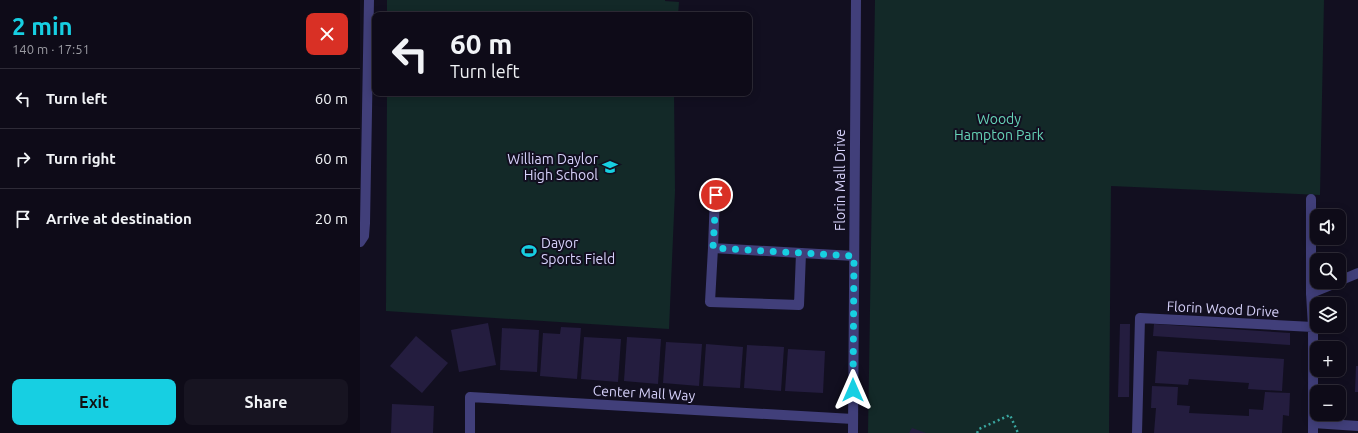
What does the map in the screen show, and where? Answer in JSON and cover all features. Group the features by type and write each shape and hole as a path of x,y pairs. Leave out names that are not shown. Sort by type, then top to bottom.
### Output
{"street":[{"path":"360,242 364,236 365,224 369,0"},
{"name":"Florin Mall Drive","path":"853,433 856,0"},
{"path":"716,195 710,302 799,305 801,253"},
{"path":"1311,199 1311,297"},
{"path":"713,248 854,256"},
{"path":"1346,278 1358,273"},
{"path":"1311,293 1321,289"},
{"name":"Florin Wood Drive","path":"1137,433 1140,318 1310,327"},
{"path":"1313,333 1313,428 1358,426"},
{"name":"Center Mall Way","path":"470,433 470,397 853,419"}],"path":[{"path":"977,433 979,429 1010,415 1018,433"}],"green space":[{"path":"387,0 665,0 679,2 678,12 387,12"},
{"name":"Woody Hampton Park","path":"875,0 1324,0 1320,195 1111,186 1109,433 868,433"},
{"name":"Dayor Sports Field","path":"387,96 674,96 675,191 669,329 386,311"}],"building":[{"path":"488,323 496,365 459,372 451,330"},
{"path":"1120,324 1130,324 1129,397 1118,397"},
{"path":"1154,324 1290,333 1290,345 1153,336"},
{"path":"561,327 581,328 577,379 540,376 543,333 560,334"},
{"path":"502,328 539,330 537,372 500,370"},
{"path":"416,336 448,363 422,393 390,366"},
{"path":"584,337 621,339 618,382 581,379"},
{"path":"627,337 661,339 658,384 624,381"},
{"path":"666,342 702,344 699,386 663,383"},
{"path":"706,344 743,347 740,388 703,386"},
{"path":"747,345 784,347 781,391 744,388"},
{"path":"788,349 825,351 823,393 785,391"},
{"path":"1157,351 1284,359 1282,391 1248,389 1249,383 1189,379 1188,385 1155,383"},
{"path":"1356,366 1358,366 1358,392 1355,392"},
{"path":"1152,386 1178,387 1177,405 1190,406 1189,413 1249,416 1249,409 1263,410 1265,392 1290,393 1289,416 1283,415 1282,433 1154,433 1156,408 1151,408"},
{"path":"392,404 434,406 433,433 391,433"},
{"path":"912,428 926,433 909,433"}],"place":[{"name":"William Daylor High School","path":"610,167"},
{"name":"Dayor Sports Field","path":"529,251"}],"route":[{"path":"716,195 713,248 854,256 853,390"}]}
